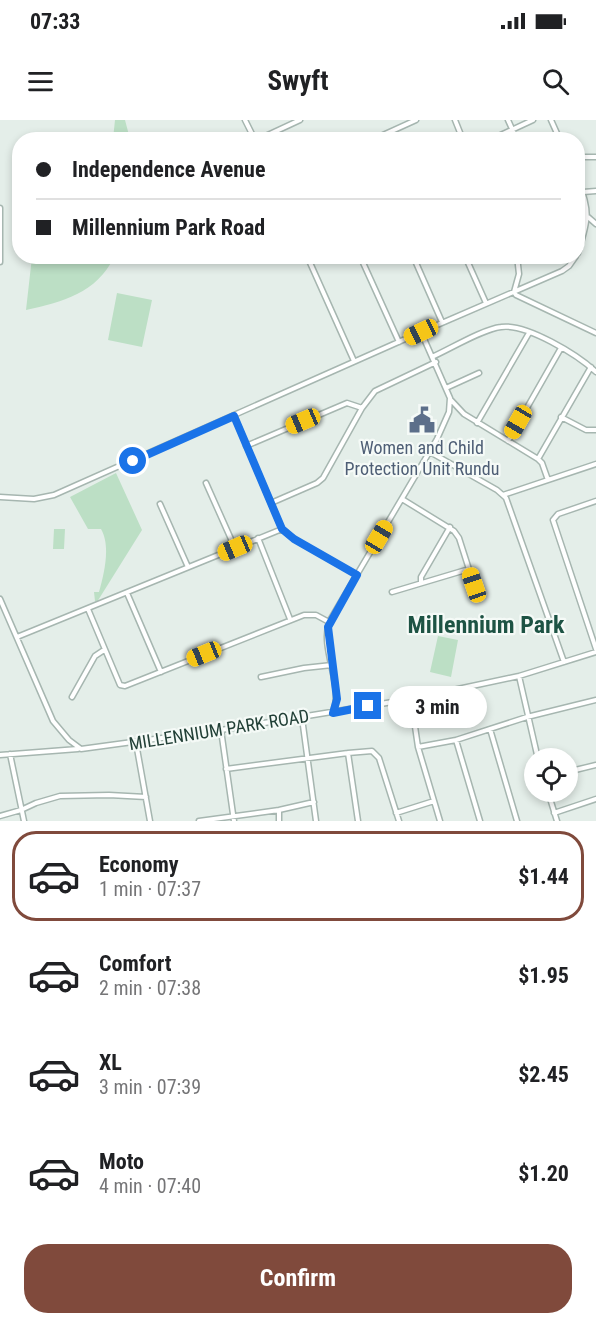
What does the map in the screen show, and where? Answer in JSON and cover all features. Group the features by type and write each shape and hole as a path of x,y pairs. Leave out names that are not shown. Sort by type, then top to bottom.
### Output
{"street":[{"path":"274,132 300,120"},
{"path":"390,132 416,120"},
{"path":"508,120 513,132"},
{"path":"506,132 533,120"},
{"path":"585,200 588,217 585,227"},
{"path":"0,208 0,262"},
{"path":"588,217 596,224"},
{"path":"311,264 354,361"},
{"path":"364,264 399,342"},
{"path":"417,264 442,322"},
{"path":"469,264 486,303"},
{"path":"514,292 519,274 518,264"},
{"path":"0,497 34,499 54,495 562,271 572,264"},
{"path":"514,292 520,298 596,333"},
{"path":"432,357 498,327 508,327 529,333 561,348 596,372"},
{"path":"421,332 450,398 464,414 538,459 548,480"},
{"path":"477,423 529,333"},
{"path":"507,441 561,348"},
{"path":"271,503 317,483 323,478 362,408 379,388 436,362"},
{"path":"538,459 591,367"},
{"path":"446,388 480,373"},
{"path":"333,713 337,699 328,636 329,622 430,452 448,416 450,398"},
{"path":"246,446 347,403 362,408"},
{"path":"234,416 282,529 294,539 357,575"},
{"path":"561,417 586,430 596,430"},
{"path":"430,452 503,495 564,662"},
{"path":"503,495 596,464"},
{"path":"206,483 235,548"},
{"path":"402,499 450,527 457,534 474,585"},
{"path":"596,501 558,514 553,520 596,650"},
{"path":"160,504 188,567"},
{"path":"421,583 421,577 450,527"},
{"path":"17,637 282,529"},
{"path":"258,538 290,619"},
{"path":"392,592 469,569"},
{"path":"127,593 161,672"},
{"path":"0,599 53,721 79,749"},
{"path":"88,609 121,686 127,686 290,619 310,614 329,622"},
{"path":"72,697 95,656 104,650"},
{"name":"MILLENNIUM PARK ROAD","path":"0,755 136,743 333,713 519,676 596,650"},
{"path":"261,677 304,668 332,666"},
{"path":"519,676 535,748"},
{"path":"411,699 418,747 440,821"},
{"path":"418,747 456,740 527,717 596,700"},
{"path":"302,718 316,821"},
{"path":"490,729 517,821"},
{"path":"221,730 233,819"},
{"path":"456,740 480,821"},
{"path":"136,743 150,821"},
{"path":"226,769 372,751 377,755 399,821"},
{"path":"348,753 358,821"},
{"path":"10,754 24,821"},
{"path":"578,769 596,765"},
{"path":"0,816 60,796 146,797"},
{"path":"554,813 596,799"},
{"path":"396,813 434,801"},
{"path":"199,821 233,819 314,802"},
{"path":"551,802 557,821"},
{"path":"279,810 279,821"}],"green space":[{"path":"115,120 125,120 128,132 114,132"},
{"path":"31,264 110,264 98,279 77,294 26,310"},
{"path":"117,293 152,300 142,347 108,340"},
{"path":"116,473 142,530 97,602 94,592 99,592 103,577 106,543 101,529 88,529 70,497"},
{"path":"54,529 65,529 64,549 53,549"},
{"path":"438,636 458,640 451,677 430,672"}],"place":[{"name":"Women and Child Protection Unit Rundu","path":"422,420"}],"district":[{"name":"Millennium Park","path":"486,625"}],"route":[{"path":"133,461 234,416 282,529 294,539 357,575 328,627 337,699 333,713 368,706"}]}
